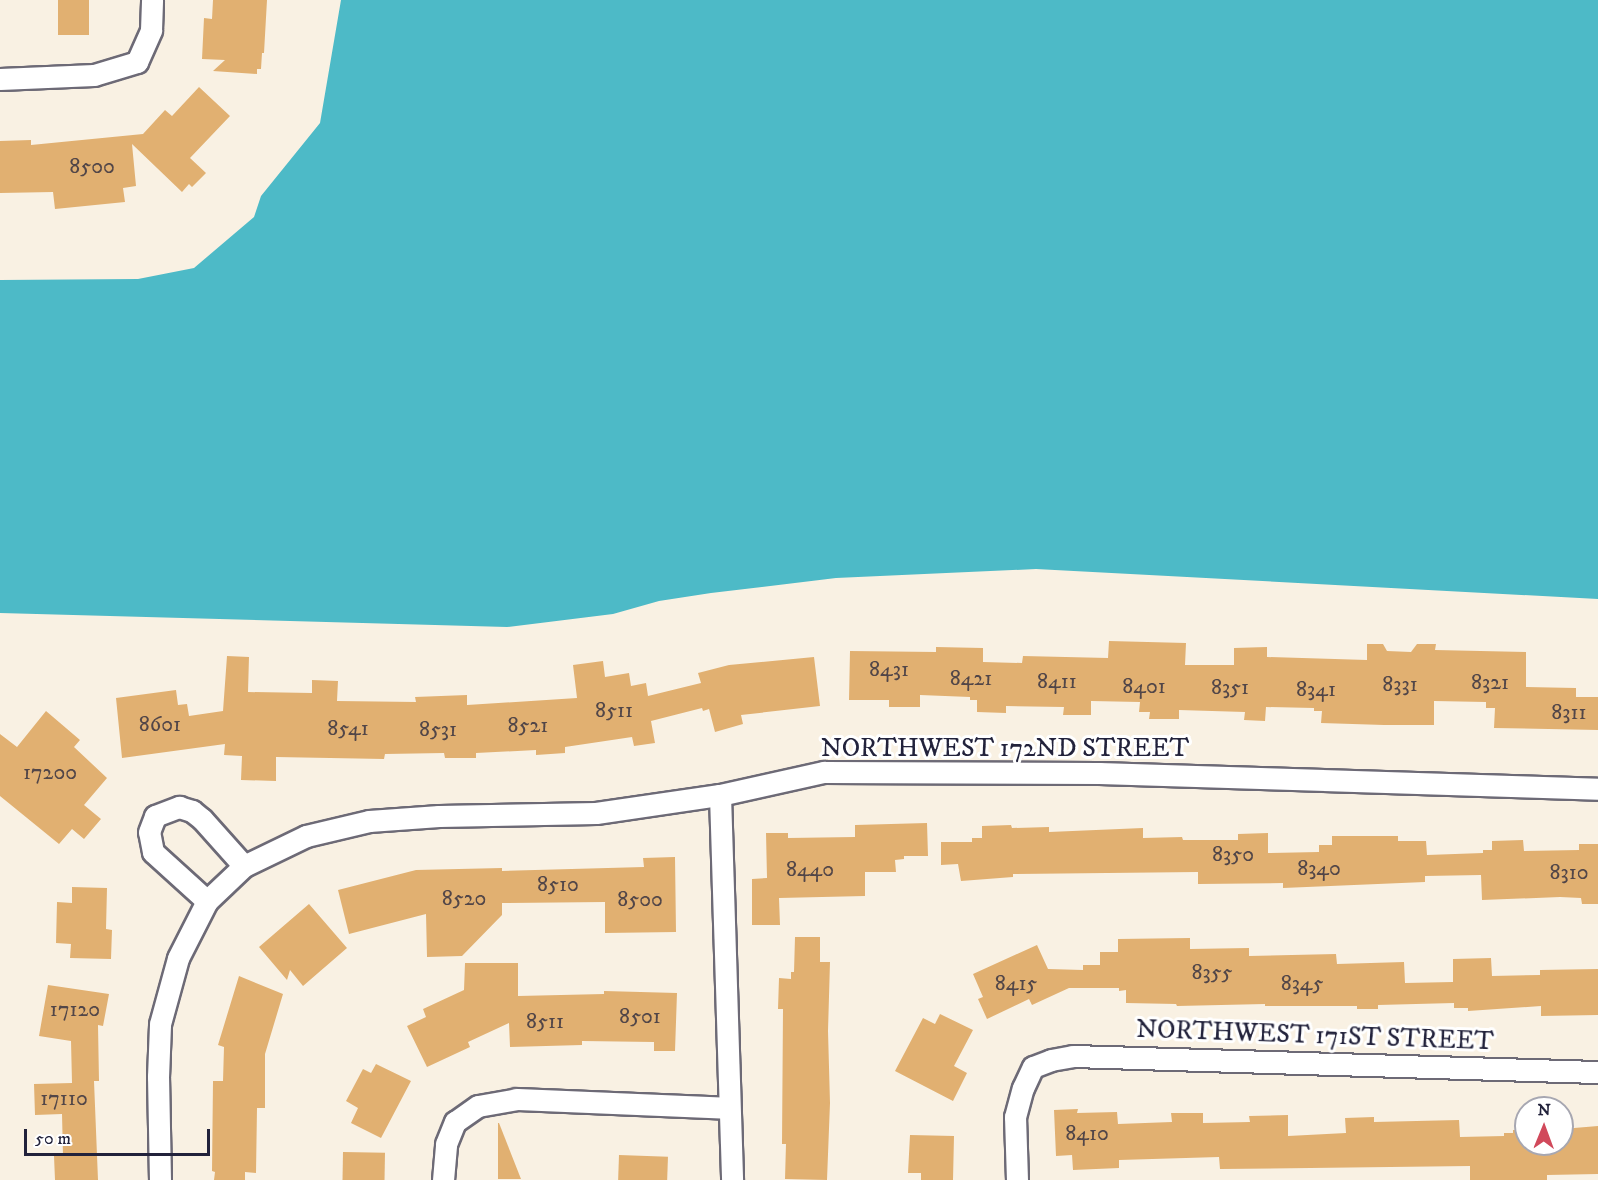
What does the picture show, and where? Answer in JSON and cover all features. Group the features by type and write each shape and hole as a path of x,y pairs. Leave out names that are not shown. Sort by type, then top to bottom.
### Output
{"street":[{"path":"0,79 94,75 137,62 151,30 152,0"},
{"name":"NORTHWEST 172ND STREET","path":"160,1180 158,1077 160,1024 178,958 207,901 244,866 306,836 369,821 439,816 596,813 720,795 824,772 1099,773 1598,789"},
{"path":"720,795 732,1180"},
{"path":"207,901 153,852 150,832 155,816 179,807 192,811 244,866"},
{"name":"NORTHWEST 171ST STREET","path":"1017,1180 1015,1117 1023,1088 1033,1067 1051,1060 1073,1056 1598,1072"},
{"path":"443,1180 446,1144 455,1122 478,1106 516,1099 728,1108"}],"water":[{"path":"341,0 1598,0 1598,599 1036,569 836,578 711,593 659,601 613,614 507,627 0,613 0,280 138,279 194,268 254,217 261,196 320,123"}],"building":[{"path":"58,0 89,0 89,35 58,35"},
{"path":"213,0 267,0 264,53 262,53 261,69 257,69 257,74 213,71 225,60 202,59 204,18 212,19"},
{"path":"199,87 230,116 190,158 206,173 192,187 189,184 182,192 132,144 136,186 123,188 125,202 55,209 53,192 0,193 0,141 31,140 31,145 143,134 165,110 172,116"},
{"path":"1109,641 1186,643 1185,665 1234,665 1234,648 1267,647 1267,657 1367,660 1367,644 1383,644 1387,651 1411,652 1417,644 1436,644 1435,650 1526,652 1526,687 1576,688 1576,697 1598,697 1598,730 1494,728 1495,708 1486,708 1486,702 1434,701 1434,725 1384,725 1321,723 1322,711 1314,711 1314,708 1266,707 1265,721 1244,720 1245,712 1179,710 1179,719 1149,719 1150,712 1139,712 1140,702 1091,701 1091,715 1063,715 1064,707 1006,706 1006,713 977,712 977,700 970,700 970,697 920,695 920,707 889,707 889,700 849,700 850,651 936,652 936,647 983,648 983,662 1022,663 1023,656 1108,658"},
{"path":"227,656 249,657 248,692 312,693 312,680 338,681 337,701 416,702 415,697 467,695 467,705 577,698 573,665 603,661 605,677 629,673 631,686 646,683 648,696 701,683 698,673 729,665 814,657 820,706 741,715 743,724 715,732 709,709 703,711 702,708 651,721 655,743 634,746 632,737 565,747 565,753 536,755 536,750 476,753 476,758 445,758 444,753 385,754 384,759 276,757 276,781 241,780 242,756 224,755 225,744 122,758 116,698 176,690 178,705 187,704 189,716 223,711"},
{"path":"46,711 80,740 74,747 107,778 84,805 101,819 84,839 72,829 59,844 0,796 0,734 17,747"},
{"path":"927,823 928,856 904,856 904,859 895,860 896,872 865,872 865,896 779,898 780,925 752,925 752,879 767,878 766,833 788,833 788,838 855,837 855,825"},
{"path":"1011,825 1012,828 1049,827 1049,832 1143,828 1143,838 1182,837 1183,840 1238,840 1238,834 1268,833 1268,853 1319,852 1319,845 1332,845 1332,836 1398,836 1398,841 1426,841 1427,855 1483,853 1483,850 1492,850 1492,841 1523,840 1524,851 1579,850 1579,844 1598,844 1598,904 1582,904 1581,898 1560,897 1482,900 1481,875 1425,876 1425,882 1283,888 1283,883 1198,884 1198,872 1013,874 1013,877 961,881 958,864 941,865 941,842 972,842 972,838 982,838 982,826"},
{"path":"675,857 676,932 605,933 605,902 502,903 502,915 462,956 427,957 426,914 349,934 338,890 416,870 502,868 502,871 644,867 643,858"},
{"path":"72,887 107,888 106,929 112,930 111,959 70,958 71,944 56,943 57,902 72,903"},
{"path":"309,904 347,948 303,986 290,970 287,980 259,947"},
{"path":"795,937 820,937 820,962 830,962 828,1031 830,1103 827,1180 785,1179 786,1144 782,1144 783,1009 778,1009 779,978 791,979 791,972 794,972"},
{"path":"1190,938 1190,949 1249,948 1249,956 1336,954 1337,964 1404,962 1405,983 1453,982 1453,959 1491,958 1492,976 1540,975 1540,970 1598,969 1598,1015 1541,1016 1541,1006 1468,1011 1468,1008 1454,1008 1454,1003 1378,1005 1378,1009 1357,1009 1357,1006 1265,1006 1265,1004 1177,1006 1176,1004 1126,1003 1126,990 1119,991 1119,988 1069,988 1032,1005 1029,999 987,1019 978,999 983,997 973,974 1037,945 1048,969 1083,970 1083,965 1100,965 1100,952 1118,952 1118,939"},
{"path":"465,963 518,963 518,996 604,994 604,991 677,993 675,1051 654,1051 654,1042 582,1041 582,1045 510,1047 509,1023 468,1042 470,1047 427,1067 407,1026 426,1017 423,1009 464,990"},
{"path":"239,976 283,994 265,1054 265,1108 257,1108 256,1173 245,1172 245,1180 214,1180 215,1172 212,1171 213,1081 223,1081 224,1047 218,1045"},
{"path":"48,985 109,994 103,1026 98,1025 99,1081 94,1081 98,1180 55,1180 54,1156 63,1156 62,1114 35,1115 34,1084 72,1083 71,1041 39,1036"},
{"path":"940,1014 973,1030 954,1066 967,1073 953,1101 895,1071 923,1018 935,1024"},
{"path":"376,1064 411,1081 381,1138 351,1123 358,1108 346,1101 363,1069 371,1073"},
{"path":"1078,1109 1077,1113 1117,1112 1118,1124 1172,1122 1171,1113 1203,1113 1203,1123 1250,1122 1249,1116 1288,1115 1288,1136 1346,1133 1345,1118 1374,1117 1374,1122 1459,1120 1460,1137 1504,1136 1504,1133 1513,1133 1514,1130 1514,1156 1574,1156 1574,1128 1598,1126 1598,1174 1547,1175 1547,1180 1470,1180 1470,1166 1220,1169 1219,1157 1119,1160 1119,1168 1073,1170 1072,1155 1056,1156 1054,1110"},
{"path":"499,1123 521,1179 498,1179"},
{"path":"910,1135 954,1136 953,1180 921,1180 921,1173 908,1173"},
{"path":"343,1152 385,1153 385,1180 343,1180"},
{"path":"619,1155 668,1157 667,1180 618,1180"}]}
